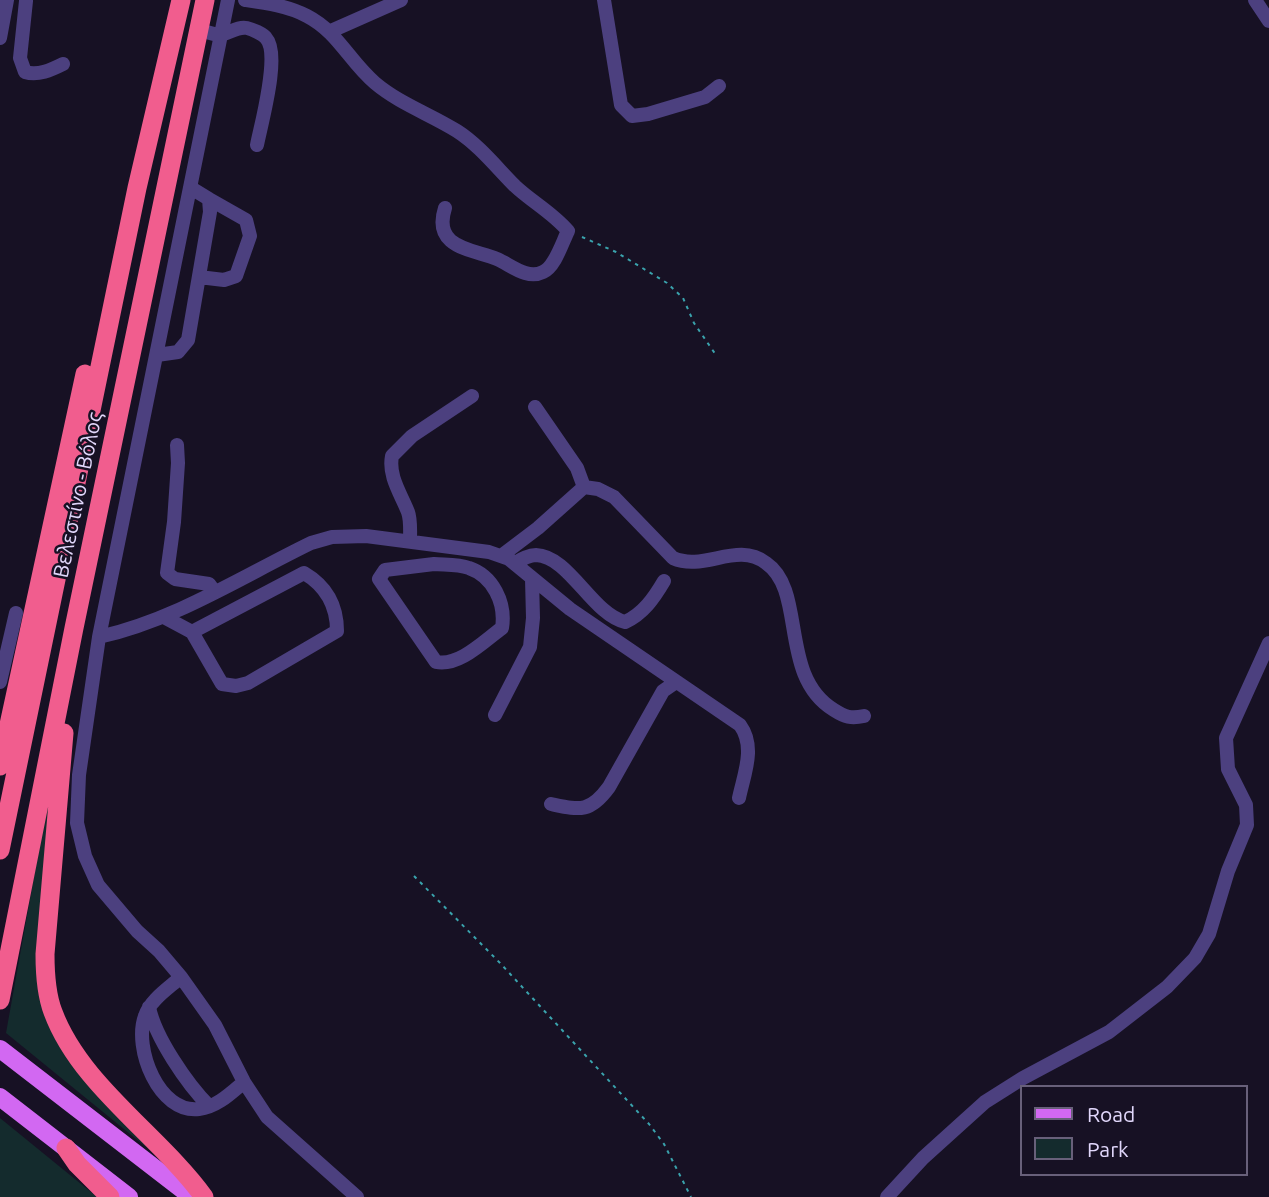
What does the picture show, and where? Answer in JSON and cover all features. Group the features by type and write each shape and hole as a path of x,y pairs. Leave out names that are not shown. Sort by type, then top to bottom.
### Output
{"highway":[{"name":"Βελεστίνο - Βόλος","path":"0,850 137,188 181,0"},
{"name":"Βελεστίνο - Βόλος","path":"0,1000 74,628 205,0"},
{"path":"0,766 101,306 137,188"},
{"path":"74,628 46,936 45,971 49,998 67,1042 96,1080 187,1173 204,1197"},
{"path":"66,1148 77,1164 110,1197"}],"main road":[{"path":"0,1049 192,1197"},
{"path":"5,1102 129,1197"}],"street":[{"path":"0,37 7,0"},
{"path":"26,0 20,58 24,72 46,72 63,64"},
{"path":"228,0 99,637 76,806 80,840 91,871 108,898 181,977 215,1025 244,1082 273,1124 357,1197"},
{"path":"247,0 289,8 331,31 361,70 375,83 407,105 460,132 518,189 556,218 568,231 547,270 540,274 522,273 497,259 460,248 443,230 441,219 445,208"},
{"path":"331,31 401,0"},
{"path":"604,0 621,105 632,116 705,97 719,86"},
{"path":"1255,0 1269,21"},
{"path":"199,30 221,35 247,28 266,37 272,54 257,145"},
{"path":"191,188 240,215 248,224 250,236 236,276 224,280 199,277"},
{"path":"157,355 178,352 188,340 208,232 209,199"},
{"path":"410,541 408,512 393,476 392,456 412,436 472,396"},
{"path":"535,407 577,468 584,487"},
{"path":"177,445 174,522 167,573 175,579 209,584 215,592"},
{"path":"501,556 538,528 584,487"},
{"path":"584,487 606,492 614,497 673,558 694,563 744,554 755,555 769,564 779,575 785,592 801,661 811,689 817,698 847,717 864,716"},
{"path":"99,637 132,630 164,617 311,543 331,537 358,535 437,544 501,556 515,563 570,609 734,720 744,730 749,753 740,798"},
{"path":"434,564 437,544"},
{"path":"515,563 533,554 544,556 559,566 602,608 625,622 639,614 655,597 664,582"},
{"path":"434,564 467,567 485,576 495,588 501,603 503,621 502,628 456,660 445,663 436,662 379,579 385,570 434,564"},
{"path":"164,617 192,632 222,684 236,686 248,683 337,631 337,621 327,594 317,582 304,573 192,632"},
{"path":"495,715 530,647 533,579"},
{"path":"0,682 16,613"},
{"path":"887,1197 923,1158 985,1102 1023,1078 1109,1032 1167,987 1195,958 1209,934 1228,872 1247,825 1246,805 1228,769 1226,738 1269,643"},
{"path":"551,804 584,809 598,801 609,788 663,691 676,682"},
{"path":"181,977 149,1007 144,1017 142,1049 158,1085 176,1104 188,1109 201,1109 217,1104 244,1082"},
{"path":"149,1007 152,1022 194,1090 209,1106"}],"path":[{"path":"568,231 616,252 667,283 683,298 694,323 716,355"},
{"path":"414,876 500,963 649,1124 664,1144 691,1197"}],"green space":[{"path":"51,782 41,991 157,1156 6,1033"},
{"path":"0,1118 97,1197 0,1197"}]}
